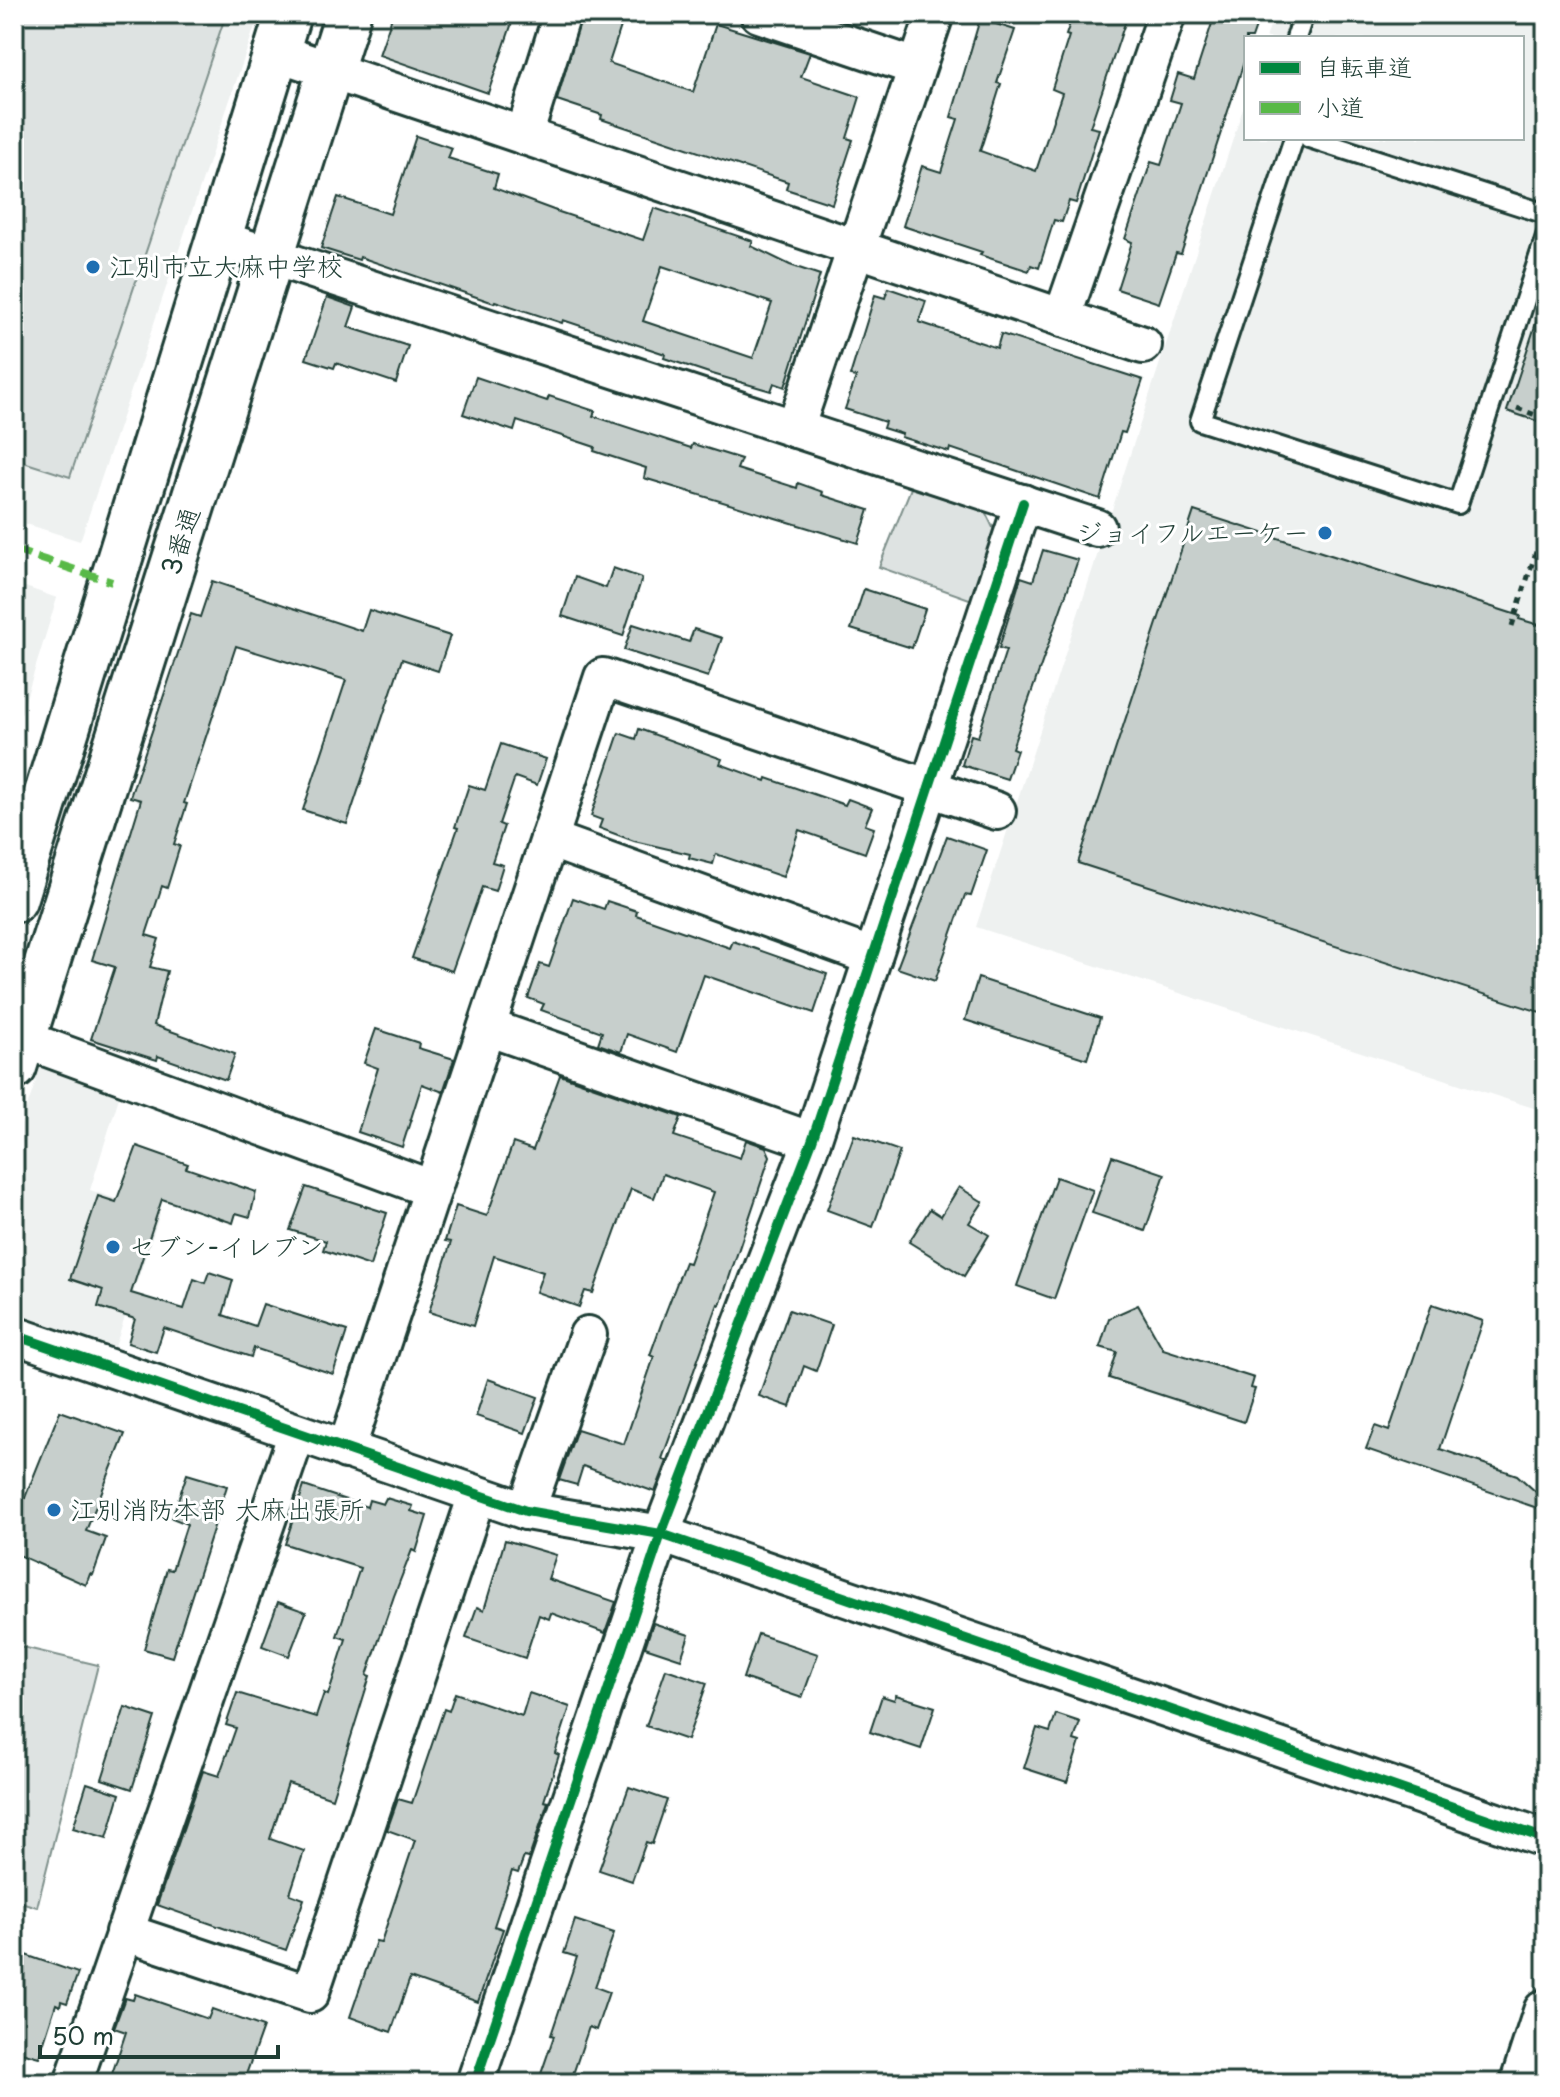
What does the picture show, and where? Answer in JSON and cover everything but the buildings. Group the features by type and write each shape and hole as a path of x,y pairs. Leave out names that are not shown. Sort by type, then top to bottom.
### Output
{"street":[{"name":"3番通","path":"19,1053 348,14"},
{"path":"524,136 562,14"},
{"path":"759,14 916,67"},
{"path":"795,429 935,14"},
{"path":"1062,318 1167,14"},
{"name":"3番通","path":"14,900 282,33"},
{"path":"282,33 330,72 1143,345"},
{"path":"219,239 1097,528"},
{"path":"475,2083 661,1534 812,1141 1023,503"},
{"path":"346,1450 603,677 997,811"},
{"path":"549,839 873,957"},
{"path":"487,1027 812,1141"},
{"path":"19,1053 432,1189"},
{"path":"14,1335 526,1511 661,1534 1546,1839"},
{"path":"526,1511 588,1335"},
{"path":"73,2083 297,1433"},
{"path":"124,1932 310,1994 477,1495"},
{"path":"1523,2083 1546,2012"}],"lane":[{"path":"1297,36 1304,14"},
{"path":"1293,140 1200,421 1458,504 1546,236"},
{"path":"1315,140 1546,214"}],"path":[{"path":"1520,397 1516,410 1546,419"},
{"path":"1512,626 1546,521"}],"shaded area":[{"name":"江別市立大麻中学校","path":"14,14 259,14 80,541 14,520"},
{"name":"江別市立大麻中学校","path":"14,14 226,14 70,477 14,459"},
{"name":"ジョイフルエーケー","path":"1274,14 1546,14 1546,1112 976,927 1244,105 1244,140 1524,140 1524,36 1267,36"},
{"path":"913,483 984,509 997,536 975,601 879,567"},
{"path":"14,583 57,598 14,737"},
{"path":"42,1063 121,1091 90,1190 160,1214 115,1347 14,1313 14,1145"},
{"path":"14,1645 98,1665 37,1907 14,1900"}],"marked path":[{"path":"14,550 112,582"}],"cycle path":[{"path":"475,2083 661,1534 812,1141 1023,503"},
{"path":"14,1335 526,1511 661,1534 1546,1839"}],"place":[{"name":"江別市立大麻中学校","path":"93,267"},
{"name":"ジョイフルエーケー","path":"1325,533"},
{"name":"セブン-イレブン","path":"113,1247"},
{"name":"江別消防本部 大麻出張所","path":"54,1510"}]}
